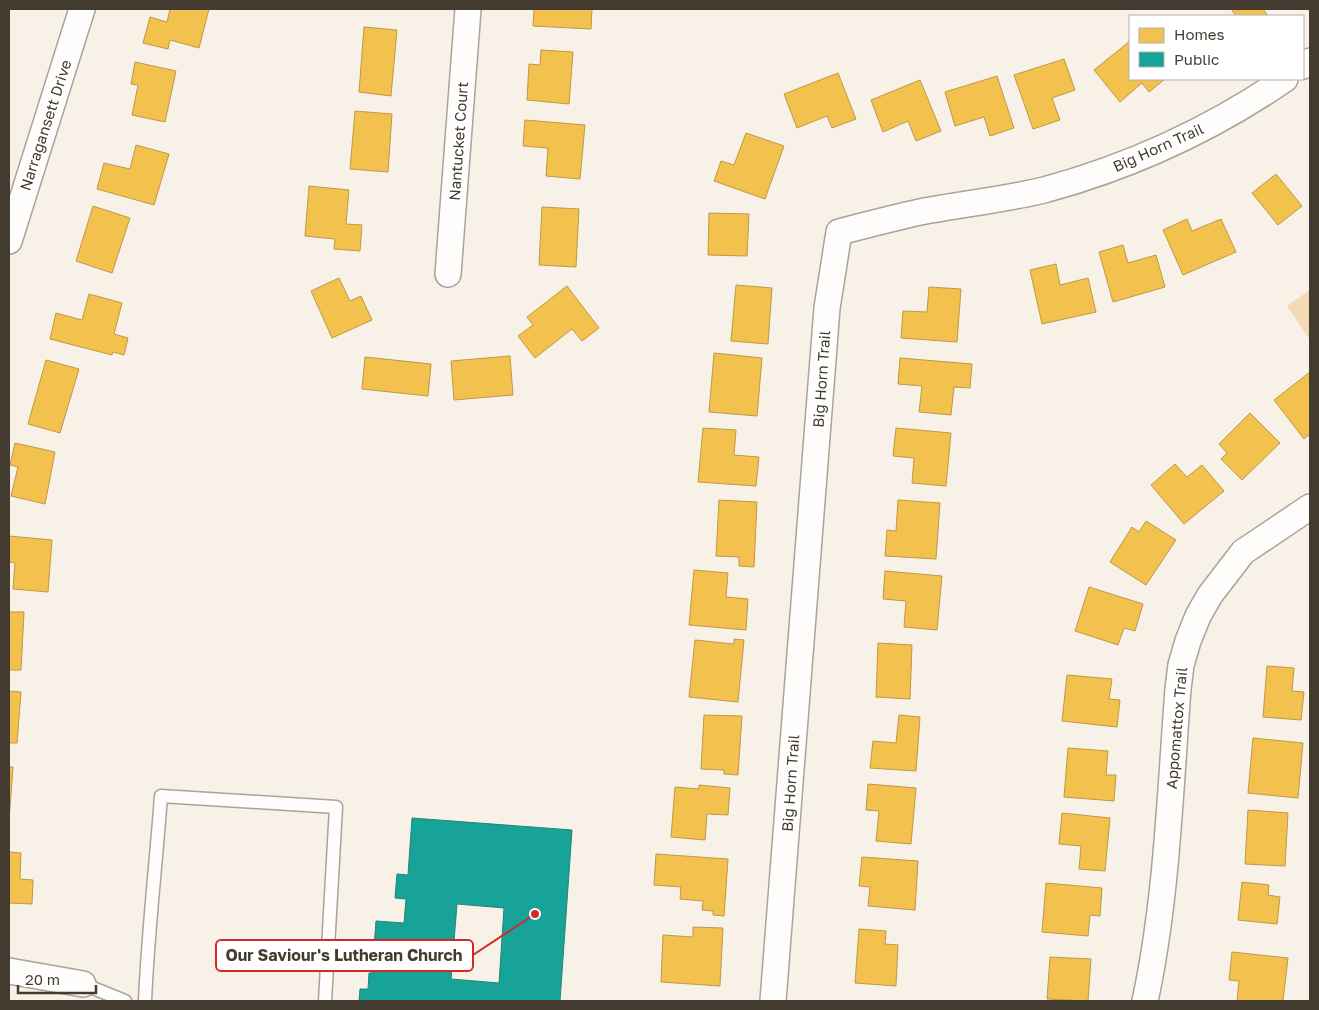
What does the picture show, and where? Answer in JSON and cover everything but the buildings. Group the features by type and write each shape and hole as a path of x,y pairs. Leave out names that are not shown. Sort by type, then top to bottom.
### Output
{"street":[{"name":"Narragansett Drive","path":"9,241 82,9"},
{"name":"Nantucket Court","path":"448,274 468,9"},
{"name":"Big Horn Trail","path":"773,1001 827,308 839,232 921,212 1004,199 1099,173 1137,159 1200,130 1260,96 1284,80"},
{"name":"Appomattox Trail","path":"1145,1001 1157,935 1164,869 1178,689 1181,665 1188,641 1198,616 1210,594 1243,552 1310,507"},
{"path":"9,972 83,984"}],"lane":[{"path":"145,1001 147,940 156,866 161,796 336,807 325,1001"},
{"path":"83,984 125,1001"}],"shaded area":[{"path":"1310,290 1310,340 1287,306"}],"place":[{"name":"Our Saviour's Lutheran Church","path":"535,914"}]}
